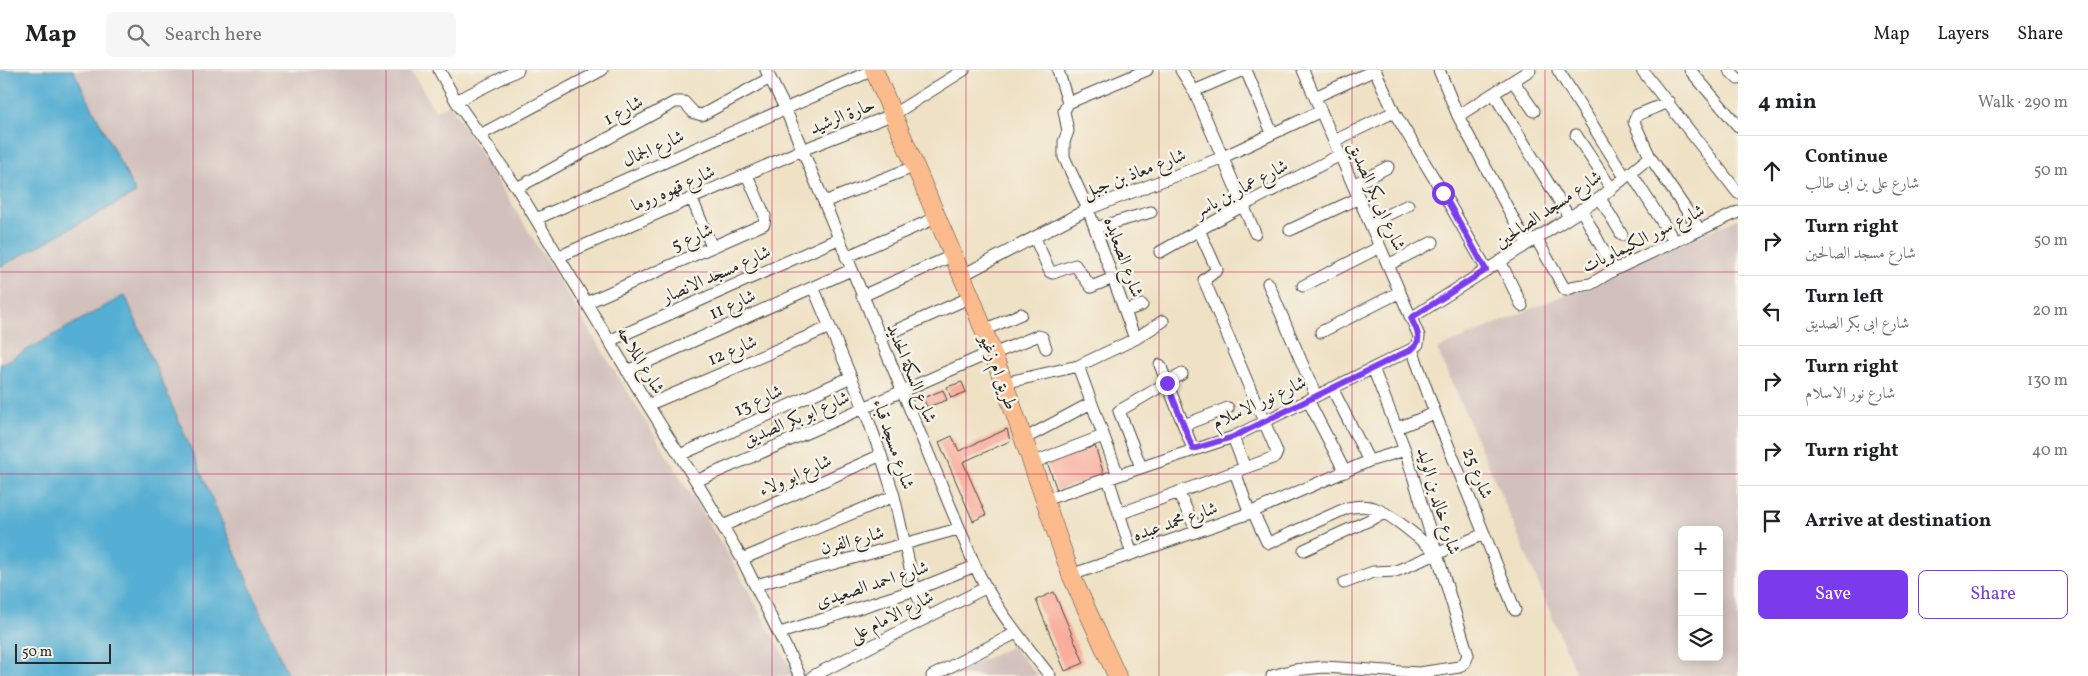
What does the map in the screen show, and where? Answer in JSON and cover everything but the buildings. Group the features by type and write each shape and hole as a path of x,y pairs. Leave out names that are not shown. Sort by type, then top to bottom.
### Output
{"main road":[{"name":"طريق ام زغيو","path":"877,71 993,353 1071,575 1117,676"}],"street":[{"name":"شارع الملاحه","path":"439,70 456,101 517,188 723,526 756,585 800,676"},
{"path":"456,101 518,70"},
{"path":"480,135 602,70"},
{"name":"حارة الرشيد","path":"802,150 894,114 964,70"},
{"name":"شارع الصعايده","path":"1058,70 1068,103 1064,111 1068,127 1063,150 1064,158 1088,209 1135,339"},
{"path":"1068,103 1129,74 1147,70"},
{"path":"1181,70 1194,91 1254,233"},
{"path":"1194,91 1244,70 1272,133"},
{"name":"شارع ابى بكر الصديق","path":"1303,70 1419,336 1418,344 1412,349"},
{"path":"1315,97 1375,70 1394,112 1443,193 1486,270"},
{"path":"1439,70 1458,116 1531,241"},
{"path":"1458,116 1530,70"},
{"path":"1558,70 1675,242"},
{"path":"1642,70 1669,102 1738,193"},
{"path":"1690,70 1738,126"},
{"path":"1729,70 1738,79"},
{"name":"شارع الجمال","path":"536,219 785,108 877,71"},
{"name":"شارع السكة الحديد","path":"768,74 785,108 958,529 985,588 1050,676"},
{"name":"شارع 1","path":"517,188 675,102 684,102 694,113 702,115 768,74"},
{"path":"1513,81 1534,111"},
{"path":"1494,94 1569,217"},
{"path":"1669,102 1634,118 1635,125 1650,157 1700,230"},
{"name":"شارع معاذ بن جبل","path":"962,275 1088,209 1221,158 1321,111"},
{"path":"1334,141 1394,112"},
{"path":"1576,135 1611,188"},
{"name":"شارع قهوه روما","path":"558,257 802,150"},
{"name":"شارع عمار بن ياسر","path":"1160,252 1242,206 1340,155"},
{"name":"شارع مسجد الصالحين","path":"1411,318 1600,198 1650,157"},
{"path":"824,202 916,166"},
{"path":"1353,185 1388,167"},
{"name":"شارع 5","path":"586,303 760,226 766,221 747,174"},
{"path":"1290,230 1359,198"},
{"path":"1600,198 1622,235"},
{"path":"692,199 712,247"},
{"path":"1370,223 1408,205"},
{"path":"1581,209 1614,270"},
{"path":"1095,228 1151,212"},
{"name":"شارع سور الكيماويات","path":"1531,241 1566,290 1576,286 1587,286 1614,270 1738,212"},
{"path":"846,256 938,217"},
{"path":"1119,514 1276,455 1277,450 1204,280 1217,271 1199,230"},
{"path":"1035,238 1050,272 1075,265 1091,287 1112,278"},
{"name":"شارع مسجد الانصار","path":"609,341 838,239"},
{"path":"1388,265 1433,242"},
{"path":"1303,286 1380,247"},
{"path":"862,296 954,255"},
{"path":"1500,261 1522,306"},
{"name":"شارع 11","path":"627,371 851,270"},
{"path":"1268,283 1312,398 1345,472"},
{"name":"شارع مسجد قباء","path":"813,287 864,408 881,455 894,496 915,590 927,618"},
{"path":"1322,332 1400,292"},
{"path":"879,338 971,297"},
{"path":"1125,311 1142,305"},
{"path":"984,330 1020,314"},
{"path":"1004,383 1078,366 1135,339 1163,320"},
{"name":"شارع 12","path":"648,405 830,327"},
{"name":"شارع ابو بكر الصديق","path":"696,481 901,392 1037,336 1042,337 1046,348"},
{"name":"شارع نور الاسلام","path":"1044,500 1233,437 1412,349"},
{"name":"شارع 25","path":"1412,349 1435,413 1515,610"},
{"path":"1160,365 1193,449"},
{"path":"1078,366 1104,436 1119,514 1132,554"},
{"name":"شارع خالد بن الوليد","path":"1272,676 1294,670 1324,667 1419,673 1460,667 1468,655 1405,450 1374,368"},
{"path":"1141,467 1119,413 1121,409 1182,374"},
{"name":"شارع 13","path":"680,455 851,377"},
{"path":"1332,388 1369,461"},
{"path":"1024,439 1091,403"},
{"path":"1184,425 1228,408"},
{"path":"1397,428 1435,413"},
{"path":"1032,463 1104,436"},
{"path":"1233,437 1248,511 1267,542 1269,543 1347,508 1360,506 1373,508 1384,514 1437,553"},
{"name":"شارع محمد عبده","path":"1071,575 1250,513 1369,461 1405,450"},
{"name":"شارع ابو ولاء","path":"723,526 881,455"},
{"path":"1178,492 1197,531"},
{"path":"742,559 894,496"},
{"path":"1304,550 1384,514"},
{"name":"شارع الفرن","path":"756,585 958,529"},
{"path":"1344,582 1374,572 1396,571 1484,534"},
{"name":"شارع احمد الصعيدى","path":"780,633 915,590 975,566"},
{"name":"شارع الامام على","path":"813,676 985,588"},
{"path":"932,676 1016,632"}],"shaded area":[{"path":"0,70 411,70 435,111 450,104 732,561 795,676 0,676"},
{"path":"1738,219 1738,676 1577,676 1497,485 1437,349 1578,289 1589,289 1624,272 1631,265"},
{"path":"1012,646 1038,676 950,676"}],"water":[{"path":"0,70 73,70 136,193 0,267"},
{"path":"125,295 288,676 0,676 0,365"}],"route":[{"path":"1167,383 1193,449 1233,437 1412,349 1418,344 1419,336 1411,318 1486,270 1443,193"}]}
